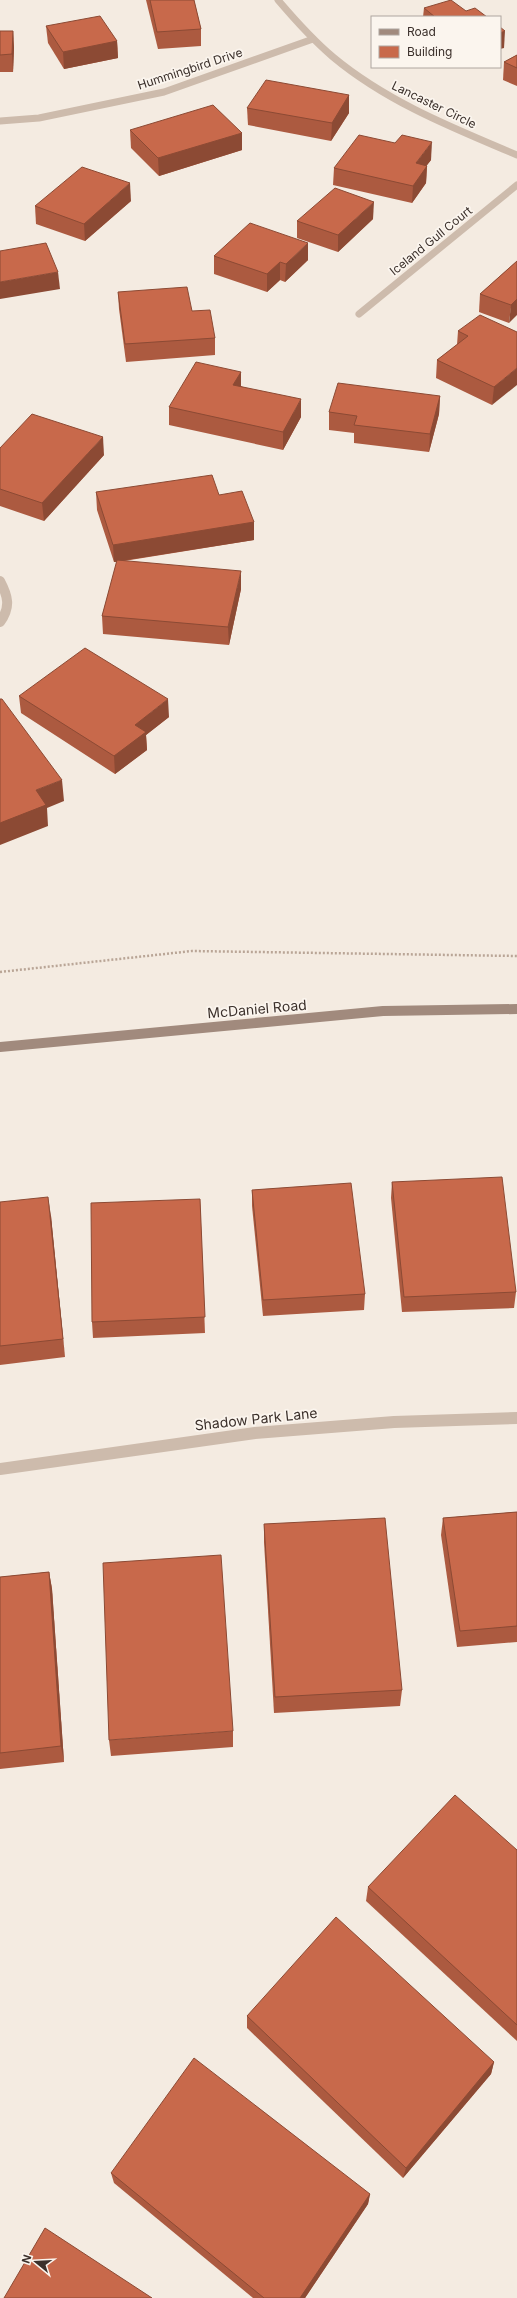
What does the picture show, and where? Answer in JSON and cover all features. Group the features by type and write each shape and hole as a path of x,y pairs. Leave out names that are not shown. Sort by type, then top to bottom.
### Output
{"main road":[{"name":"McDaniel Road","path":"0,1047 383,1011 517,1009"}],"street":[{"name":"Lancaster Circle","path":"278,0 313,40 333,57 376,88 465,133 517,155"},
{"name":"Hummingbird Drive","path":"0,120 39,118 164,92 313,40"},
{"name":"Iceland Gull Court","path":"359,314 517,185"},
{"path":"0,581 9,596 7,613 0,622"},
{"name":"Shadow Park Lane","path":"0,1469 255,1433 394,1422 517,1418"}],"path":[{"path":"0,972 192,952 517,956"}],"building":[{"path":"150,0 194,0 201,29 157,32"},
{"path":"451,0 466,11 475,8 486,16 434,16 424,8"},
{"path":"100,16 117,41 63,52 46,26"},
{"path":"0,31 13,31 12,54 0,55"},
{"path":"517,55 517,68 504,62"},
{"path":"266,80 349,95 332,123 247,108"},
{"path":"213,105 242,133 158,158 130,130"},
{"path":"359,135 395,143 402,135 432,142 416,163 427,166 413,186 334,168"},
{"path":"82,167 130,183 84,224 35,206"},
{"path":"335,188 374,202 338,235 297,221"},
{"path":"250,223 308,243 286,264 280,262 267,274 214,256"},
{"path":"46,243 58,272 0,282 0,251"},
{"path":"517,261 517,299 511,305 480,294"},
{"path":"187,287 192,311 210,310 215,338 125,344 118,292"},
{"path":"480,315 517,332 517,368 494,387 437,360 468,336 458,331"},
{"path":"196,362 241,372 233,385 301,399 283,432 169,407"},
{"path":"338,383 440,396 430,434 354,425 357,416 329,412"},
{"path":"32,414 103,437 42,503 0,489 0,448"},
{"path":"212,475 219,495 242,491 254,522 113,545 96,492"},
{"path":"117,560 241,571 228,627 102,616"},
{"path":"85,648 168,699 135,725 146,732 114,756 19,696"},
{"path":"0,699 2,699 62,780 36,790 46,805 0,823"},
{"path":"502,1177 516,1292 404,1297 392,1182"},
{"path":"351,1183 365,1294 263,1300 252,1190"},
{"path":"48,1197 63,1339 0,1346 0,1202"},
{"path":"200,1199 205,1317 92,1322 91,1203"},
{"path":"517,1512 517,1626 460,1631 443,1518"},
{"path":"385,1518 402,1690 275,1697 264,1524"},
{"path":"221,1555 233,1731 109,1740 103,1563"},
{"path":"49,1572 61,1746 0,1753 0,1577"},
{"path":"455,1795 517,1850 517,2025 368,1887"},
{"path":"336,1917 494,2062 406,2168 247,2016"},
{"path":"194,2058 370,2194 300,2298 264,2298 111,2173"},
{"path":"45,2228 152,2298 4,2298"}]}
